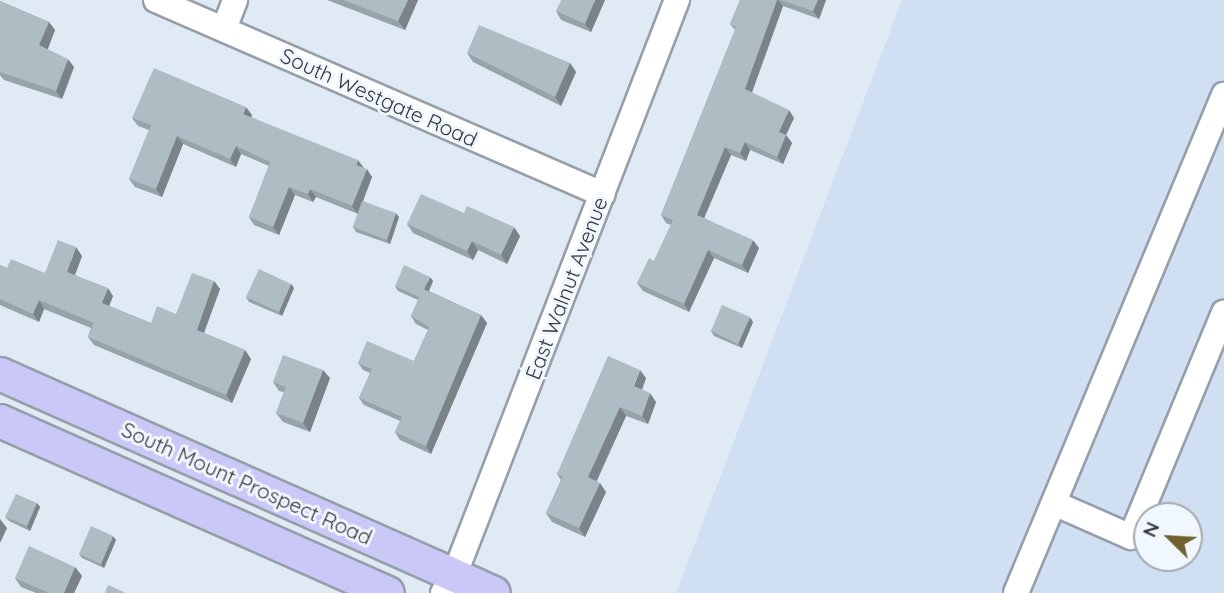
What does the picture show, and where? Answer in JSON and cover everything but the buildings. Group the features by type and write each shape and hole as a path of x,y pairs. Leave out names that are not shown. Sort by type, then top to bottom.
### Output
{"main road":[{"name":"South Mount Prospect Road","path":"0,374 449,585 494,593"},
{"name":"South Mount Prospect Road","path":"0,421 388,593"}],"street":[{"name":"South Westgate Road","path":"156,0 603,194"},
{"path":"224,29 235,0"},
{"name":"East Walnut Avenue","path":"449,585 677,0"},
{"path":"1016,593 1224,95"},
{"path":"1054,503 1131,537 1224,313"}],"shaded area":[{"path":"902,0 1224,0 1224,593 676,593"}]}
